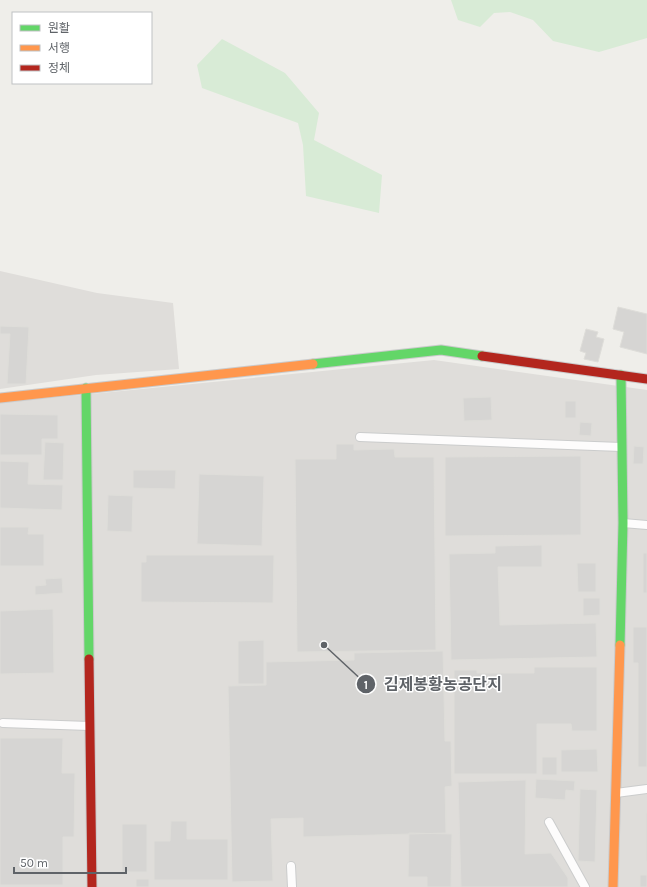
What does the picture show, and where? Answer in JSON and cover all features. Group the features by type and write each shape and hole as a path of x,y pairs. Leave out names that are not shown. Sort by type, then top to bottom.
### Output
{"street":[{"path":"0,398 441,350 647,379"},
{"path":"613,887 622,523 622,375"},
{"path":"86,388 92,887"}],"lane":[{"path":"360,437 622,447"},
{"path":"622,523 647,525"},
{"path":"3,723 90,726"},
{"path":"616,793 647,789"},
{"path":"549,822 585,887"},
{"path":"291,866 292,887"}],"shaded area":[{"path":"0,271 97,293 173,303 179,369 96,375 0,389"},
{"path":"434,360 647,390 647,887 0,887 0,403"}],"green space":[{"path":"451,0 647,0 647,38 599,52 553,41 533,20 510,12 494,13 480,27 458,20"},
{"path":"222,39 285,73 319,113 314,140 382,175 379,213 306,196 303,145 298,123 202,88 197,65"}],"building":[{"path":"618,307 647,314 647,354 620,347 624,332 613,329"},
{"path":"0,326 29,327 26,384 7,384 10,334 0,334"},
{"path":"586,329 598,332 596,337 604,339 598,362 584,359 586,353 580,351"},
{"path":"491,397 492,420 464,421 463,398"},
{"path":"565,401 576,401 576,418 565,418"},
{"path":"0,414 58,415 58,439 42,439 42,455 0,455"},
{"path":"580,422 592,423 591,436 579,435"},
{"path":"45,442 64,443 63,480 43,480"},
{"path":"336,444 354,444 354,450 394,449 395,457 434,457 436,650 297,652 295,459 336,459"},
{"path":"634,446 644,447 643,464 633,464"},
{"path":"581,456 581,535 445,536 445,457"},
{"path":"0,461 29,462 28,484 63,485 62,510 0,508"},
{"path":"133,470 176,470 175,489 133,488"},
{"path":"199,474 264,476 262,546 197,544"},
{"path":"108,495 133,496 132,532 107,531"},
{"path":"0,527 29,527 28,534 44,534 44,566 0,566"},
{"path":"542,545 542,567 498,567 500,625 596,623 597,657 451,660 449,554 495,553 495,546"},
{"path":"643,553 647,553 647,593 643,593"},
{"path":"146,555 274,555 273,603 141,602 141,562 146,562"},
{"path":"577,563 596,563 596,592 578,592"},
{"path":"62,578 63,593 35,595 35,586 46,585 45,579"},
{"path":"583,598 600,598 600,615 583,616"},
{"path":"53,609 54,673 0,674 0,611"},
{"path":"633,627 647,627 647,767 638,767 638,663 633,663"},
{"path":"264,640 264,684 238,684 238,641"},
{"path":"443,651 445,741 451,741 452,786 445,787 446,833 303,837 303,818 271,819 273,881 232,882 228,686 266,685 266,662 354,660 354,653"},
{"path":"534,667 597,667 597,731 572,731 571,724 537,724 537,774 454,774 454,670 477,670 477,673 534,673"},
{"path":"0,738 63,738 62,773 75,773 74,837 63,837 63,885 0,885"},
{"path":"597,749 598,772 561,772 561,750"},
{"path":"542,757 557,757 557,775 542,775"},
{"path":"536,779 575,781 574,791 566,790 565,800 535,798"},
{"path":"526,780 525,854 551,853 568,878 568,887 461,887 458,782"},
{"path":"580,789 597,790 595,862 578,861"},
{"path":"647,813 647,861 646,861"},
{"path":"171,821 187,821 187,839 228,839 228,880 154,880 154,841 170,841"},
{"path":"122,824 147,824 147,872 122,872"},
{"path":"409,833 452,834 451,887 427,887 427,877 408,877"},
{"path":"640,875 647,875 647,887 640,887"},
{"path":"136,879 149,879 149,887 136,887"}],"traffic: fast":[{"path":"313,364 441,350 482,356"},
{"path":"620,645 623,523 621,375"},
{"path":"86,388 89,659"}],"traffic: slow":[{"path":"0,398 313,364"},
{"path":"613,887 620,645"}],"traffic: jam":[{"path":"482,356 647,379"},
{"path":"89,659 92,887"}],"place":[{"name":"김제봉황농공단지","path":"324,645"}]}
